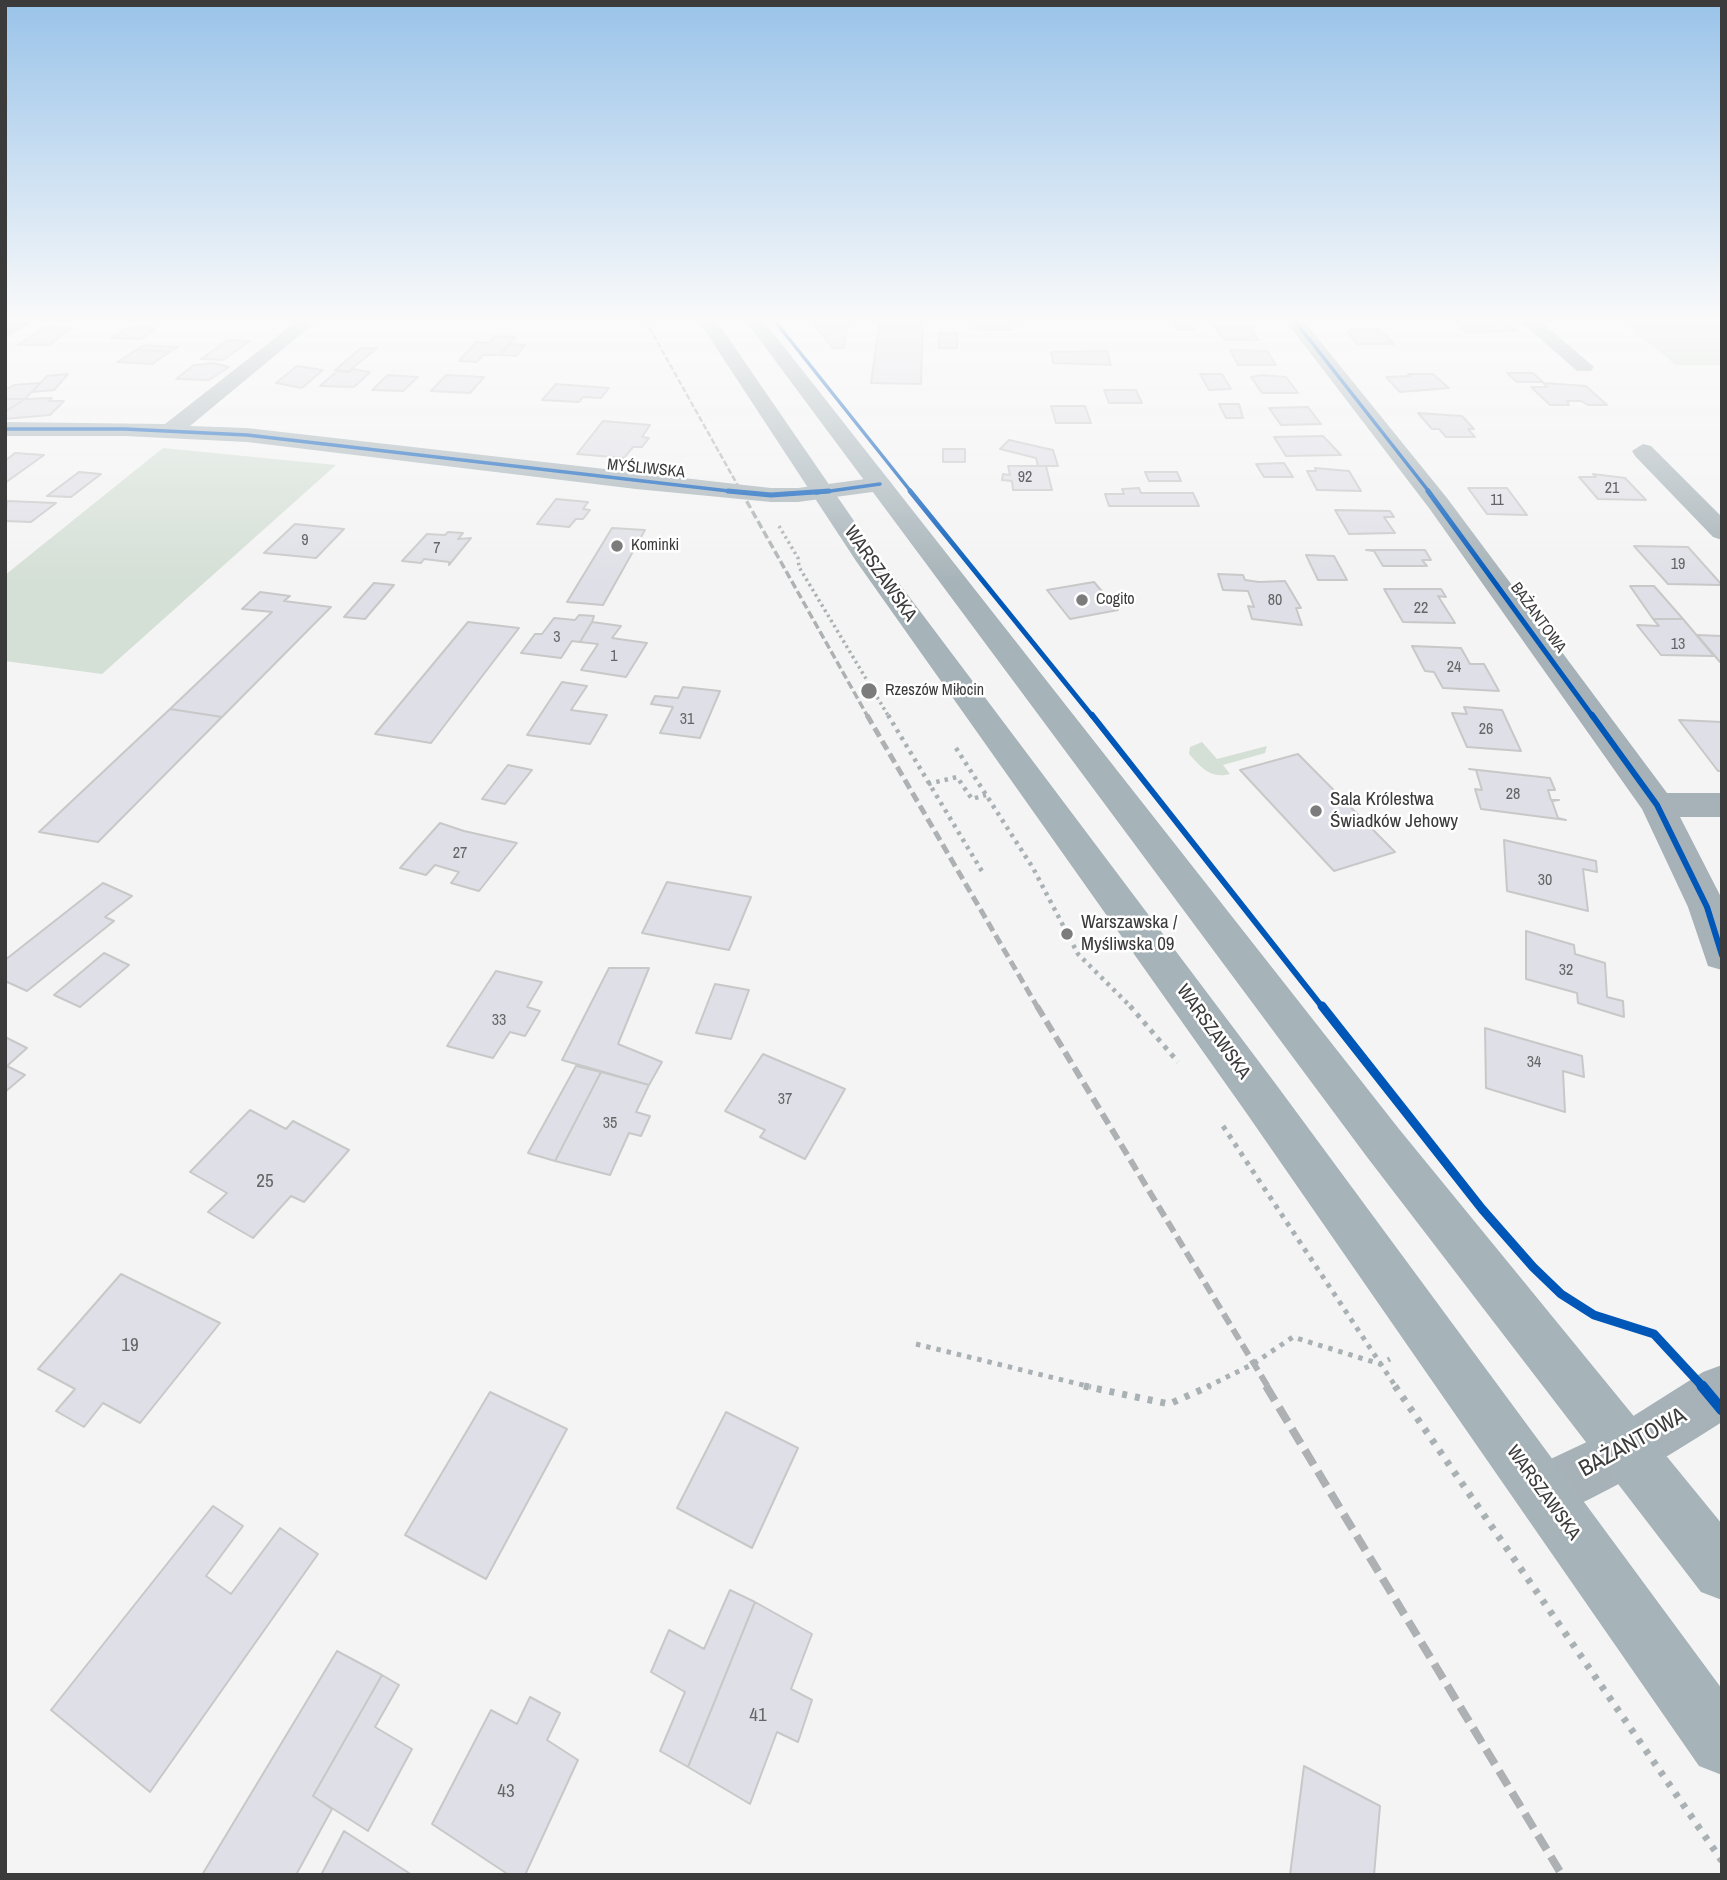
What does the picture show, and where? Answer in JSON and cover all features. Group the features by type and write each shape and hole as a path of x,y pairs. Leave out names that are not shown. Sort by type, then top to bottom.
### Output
{"main road":[{"name":"WARSZAWSKA","path":"767,408 865,555 1722,1743"},
{"path":"821,408 1375,1132 1722,1571"}],"street":[{"path":"170,431 199,408"},
{"name":"BAŻANTOWA","path":"1363,408 1438,503 1657,805 1707,907 1722,955"},
{"name":"MYŚLIWSKA","path":"6,429 170,431 310,442 771,495 824,492 880,484"},
{"path":"1643,451 1722,532"},
{"path":"1657,805 1722,805"},
{"name":"BAŻANTOWA","path":"1543,1492 1627,1451 1722,1391"}],"path":[{"path":"776,520 798,558 799,567 983,873"},
{"path":"952,743 1033,868 1078,954 1141,1017 1185,1071"},
{"path":"928,784 957,777 972,799 986,795"},
{"path":"1215,1115 1380,1364 1722,1861"},
{"path":"916,1344 1142,1400 1169,1404 1254,1364 1293,1338 1380,1364 1433,1340"}],"shaded area":[{"path":"163,448 336,465 102,674 5,661 5,575"},
{"path":"1202,742 1217,759 1267,746 1265,753 1223,765 1230,774 1217,775 1202,768 1189,754 1190,747"}],"building":[{"path":"12,408 57,408 50,415 5,419 5,412"},
{"path":"1052,408 1086,408 1091,423 1056,423"},
{"path":"1221,408 1240,408 1243,418 1226,418"},
{"path":"1269,408 1309,408 1321,424 1281,425"},
{"path":"1418,413 1462,416 1474,429 1468,429 1475,437 1446,437 1439,429 1432,429"},
{"path":"603,421 650,425 642,437 649,438 642,447 633,447 624,458 577,454"},
{"path":"1323,436 1341,455 1286,456 1274,437"},
{"path":"1009,440 1053,450 1058,466 1038,466 1036,458 1000,449"},
{"path":"943,449 965,449 965,462 943,462"},
{"path":"15,453 44,455 5,483 5,461"},
{"path":"1284,463 1293,477 1264,477 1256,464"},
{"path":"1008,466 1046,466 1052,490 1013,490 1012,481 1002,480 1003,474 1010,475"},
{"path":"1315,468 1349,471 1361,491 1317,490 1307,471 1316,471"},
{"path":"79,472 101,474 71,497 47,496"},
{"path":"1145,472 1177,472 1181,481 1149,481"},
{"path":"1593,474 1625,478 1646,500 1598,499 1579,477 1596,477"},
{"path":"1139,488 1141,493 1193,493 1199,506 1109,506 1105,494 1124,494 1122,489"},
{"path":"1468,488 1507,488 1527,515 1487,514"},
{"path":"556,499 588,502 583,509 590,510 583,519 576,519 569,527 537,524"},
{"path":"7,501 56,503 31,522 5,521"},
{"path":"1335,510 1390,511 1394,517 1384,517 1395,533 1349,534"},
{"path":"295,524 344,529 316,558 264,553"},
{"path":"612,528 645,530 603,605 567,602"},
{"path":"448,532 463,533 458,539 471,538 449,565 449,562 424,559 421,563 402,561 427,534 445,535"},
{"path":"1634,546 1688,547 1722,585 1668,584"},
{"path":"1366,550 1425,550 1431,560 1422,560 1427,566 1383,566 1374,551"},
{"path":"1306,555 1334,556 1347,580 1318,580"},
{"path":"1218,574 1243,575 1245,580 1259,582 1285,581 1301,608 1296,608 1302,625 1252,619 1248,606 1254,607 1248,591 1223,590"},
{"name":"Cogito","path":"1094,582 1118,610 1070,619 1047,590"},
{"path":"374,583 394,585 365,619 344,617"},
{"path":"1630,586 1654,586 1683,619 1653,619"},
{"path":"1384,589 1441,589 1446,597 1438,596 1455,623 1403,622"},
{"path":"260,592 290,596 284,601 331,607 222,717 170,709 272,612 242,609"},
{"path":"579,615 594,616 580,642 572,641 561,658 521,653 535,634 542,634 554,618 575,620"},
{"path":"1653,619 1683,619 1714,656 1661,655 1637,625 1659,626"},
{"path":"468,622 519,628 431,743 375,734"},
{"path":"592,622 621,626 612,638 647,643 626,677 581,670 598,644 580,642"},
{"path":"1697,635 1722,636 1722,662 1720,662"},
{"path":"1412,646 1461,648 1470,664 1484,664 1499,691 1443,688 1434,672 1425,671"},
{"path":"562,682 587,686 571,710 607,715 590,744 527,735"},
{"path":"683,687 720,691 700,738 660,733 673,707 651,704 655,696 678,698"},
{"path":"1464,707 1502,710 1521,751 1467,747 1452,713 1467,714"},
{"path":"170,709 222,717 98,842 39,832"},
{"path":"1679,720 1722,722 1722,771 1718,771"},
{"name":"Sala Królestwa Świadków Jehowy","path":"1298,754 1395,852 1334,871 1240,770"},
{"path":"508,765 532,770 505,804 482,799"},
{"path":"1469,769 1550,778 1555,790 1548,790 1551,800 1559,800 1552,801 1558,818 1566,820 1481,809 1475,789 1482,790 1476,770"},
{"path":"440,823 517,843 479,891 451,883 459,872 435,865 426,875 400,868"},
{"path":"1504,840 1596,861 1597,872 1583,869 1588,911 1507,891"},
{"path":"667,882 751,897 729,950 642,933"},
{"path":"103,883 132,896 105,917 114,921 27,991 5,981 5,960"},
{"path":"1526,931 1574,945 1575,954 1605,963 1607,997 1623,1001 1624,1017 1578,1003 1577,993 1526,979"},
{"path":"104,953 129,965 80,1007 54,995"},
{"path":"609,968 649,968 618,1044 662,1062 649,1085 562,1060"},
{"path":"496,971 542,982 527,1007 540,1011 525,1036 510,1032 493,1058 447,1046"},
{"path":"715,984 749,990 731,1039 696,1033"},
{"path":"1485,1028 1582,1056 1584,1077 1563,1071 1565,1112 1486,1088"},
{"path":"5,1037 27,1048 7,1066 25,1075 5,1092"},
{"path":"763,1054 845,1089 805,1159 760,1137 765,1130 725,1111"},
{"path":"576,1066 601,1072 555,1161 528,1153"},
{"path":"601,1072 649,1085 636,1112 650,1116 641,1136 629,1133 610,1175 555,1161"},
{"path":"250,1110 286,1129 293,1121 349,1150 304,1202 291,1196 253,1238 208,1212 227,1193 190,1172"},
{"path":"121,1274 220,1323 140,1423 103,1403 84,1427 56,1411 75,1389 38,1369"},
{"path":"490,1392 567,1429 486,1579 405,1535"},
{"path":"726,1412 798,1448 752,1548 677,1508"},
{"path":"213,1506 243,1526 206,1576 231,1594 280,1528 318,1554 150,1792 51,1710"},
{"path":"730,1590 755,1602 688,1767 660,1751 685,1692 651,1672 669,1630 704,1649"},
{"path":"755,1602 812,1634 791,1689 812,1700 798,1742 777,1732 750,1804 688,1767"},
{"path":"337,1651 382,1675 313,1796 332,1809 296,1875 202,1875"},
{"path":"382,1675 399,1685 375,1727 412,1749 368,1831 313,1796"},
{"path":"530,1697 560,1713 547,1740 578,1760 525,1875 509,1875 432,1824 491,1710 517,1724"},
{"path":"1304,1766 1380,1806 1374,1875 1290,1875"},
{"path":"344,1831 412,1875 321,1875"}],"railway":[{"path":"694,408 742,493"},
{"path":"741,491 868,717"},
{"path":"867,715 1038,1008"},
{"path":"1037,1006 1268,1387"},
{"path":"1266,1386 1562,1875"}],"cycle path":[{"path":"843,408 1038,647 1482,1209 1520,1253 1561,1294 1577,1305 1601,1318 1654,1334 1678,1357 1722,1410"},
{"path":"1363,408 1438,503 1657,805 1707,907 1722,955"},
{"path":"5,429 125,429 247,435 636,482 771,495 798,495 880,484"}],"place":[{"name":"Kominki","path":"617,546"},
{"name":"Cogito","path":"1082,600"},
{"name":"Rzeszów Miłocin","path":"869,691"},
{"name":"Sala Królestwa Świadków Jehowy","path":"1316,811"},
{"name":"Warszawska / Myśliwska 09","path":"1067,934"}]}
